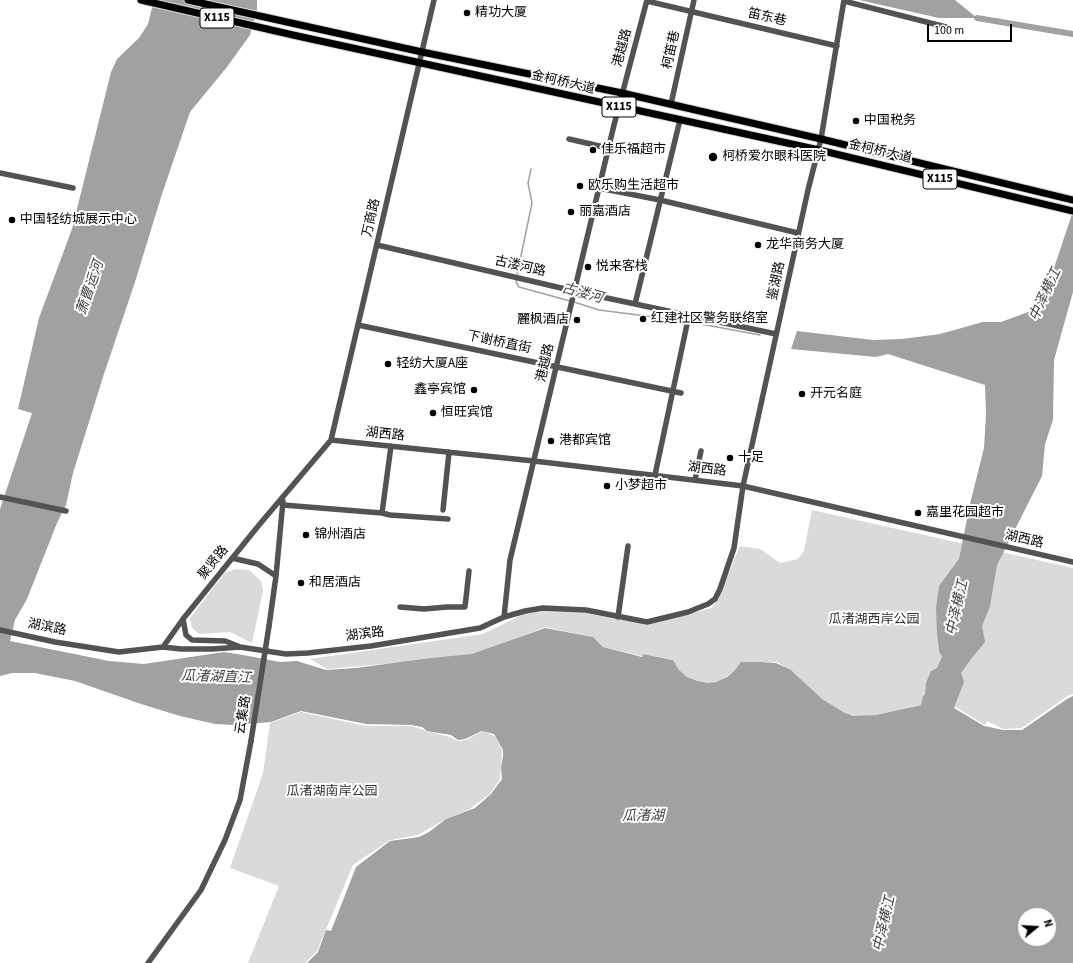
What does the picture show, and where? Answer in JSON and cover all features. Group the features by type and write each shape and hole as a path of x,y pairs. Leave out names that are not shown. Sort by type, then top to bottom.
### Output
{"main road":[{"name":"金柯桥大道","path":"141,0 419,63 819,150 1073,211"},
{"name":"金柯桥大道","path":"188,0 422,52 671,104 1073,200"}],"street":[{"name":"万商路","path":"331,440 434,0"},
{"name":"笛东巷","path":"647,0 837,46"},
{"name":"港越路","path":"504,617 510,560 618,107 647,0"},
{"name":"柯笛巷","path":"671,104 694,0"},
{"path":"844,1 946,27"},
{"name":"鉴湖路","path":"720,589 734,548 743,486 798,233 819,150 844,1"},
{"path":"635,304 680,120"},
{"path":"569,139 608,148"},
{"path":"0,173 73,188"},
{"path":"599,188 660,200 798,233"},
{"name":"古溇河路","path":"377,245 635,304 688,320 776,334"},
{"path":"655,475 688,320"},
{"name":"下谢桥直街","path":"358,325 681,393"},
{"path":"284,495 331,440"},
{"name":"湖西路","path":"331,440 534,461 743,486 1073,562"},
{"path":"382,513 391,446"},
{"path":"695,480 701,451"},
{"path":"443,510 449,452"},
{"name":"云集路","path":"148,963 201,890 226,840 240,800 269,626 276,576 284,495"},
{"name":"聚贤路","path":"163,647 183,619 284,495"},
{"path":"0,497 66,511"},
{"path":"283,505 448,519"},
{"path":"618,617 628,546"},
{"path":"232,558 258,564 276,576"},
{"path":"400,607 424,609 447,606 465,607 469,571"},
{"name":"湖滨路","path":"0,630 119,652 163,647 181,649 212,649 240,647 286,654 308,653 371,646 480,628 504,617 543,608 586,610 647,622 688,612 708,604 715,599 720,589"},
{"path":"183,619 186,635 192,640 225,641 240,647"}],"green space":[{"name":"瓜渚湖西岸公园","path":"812,510 1073,568 1073,694 1069,695 1022,728 1003,729 987,721 985,725 956,707 918,705 881,714 851,719 822,700 795,673 777,662 742,662 735,670 720,681 700,684 683,675 671,659 643,654 642,656 603,647 593,637 545,627 478,653 463,657 327,669 310,659 483,634 526,613 552,610 586,613 647,625 712,608 718,599 740,546 760,549 780,563 798,559 804,551"},
{"path":"235,569 249,570 261,581 263,591 252,643 230,632 199,634 192,628 190,618 225,573"},
{"name":"瓜渚湖南岸公园","path":"301,712 366,726 411,726 450,737 458,741 466,740 483,731 495,736 502,750 500,779 490,794 468,810 446,819 418,835 390,840 353,865 317,951 305,963 248,963 279,886 230,868 263,773 270,723"}],"water":[{"name":"瓜渚湖","path":"154,0 257,0 257,9 250,35 227,67 190,112 104,374 73,473 66,505 57,523 27,599 15,620 10,641 109,661 144,664 224,652 280,662 297,661 326,670 356,668 472,654 545,628 593,637 603,647 642,657 643,654 673,660 679,670 687,677 707,683 716,682 727,677 741,662 776,663 791,670 822,699 843,712 853,716 876,715 921,705 923,696 925,695 926,683 931,671 937,668 942,657 939,651 937,633 936,608 939,586 959,559 970,504 984,448 986,414 985,385 888,354 876,357 791,349 797,331 873,340 902,339 940,334 983,322 1001,322 1031,311 1050,280 1073,211 1073,292 1054,360 1053,420 1045,444 1042,476 997,565 990,606 982,626 985,642 961,673 964,682 954,708 984,726 1003,730 1022,730 1073,696 1073,963 307,963 318,952 326,930 331,931 356,867 390,841 419,837 429,832 446,819 475,808 491,794 502,779 501,767 503,750 494,734 482,731 465,739 458,740 451,735 427,731 422,727 411,725 366,724 301,711 271,722 233,725 215,724 180,716 75,681 35,673 12,673 0,676 0,509 32,413 18,409 39,318 72,229 111,72 117,59 139,38 148,24"},
{"path":"859,0 955,0 977,18 939,18"}],"waterway":[{"path":"977,18 1073,34"},
{"name":"古溇河","path":"517,275 532,203 528,183 531,169"},
{"name":"古溇河","path":"517,279 516,282 519,287 570,301"},
{"name":"古溇河","path":"574,302 599,310 686,321"},
{"name":"古溇河","path":"690,322 760,335"}],"place":[{"name":"精功大厦","path":"467,13"},
{"name":"中国税务","path":"856,121"},
{"name":"佳乐福超市","path":"593,150"},
{"name":"柯桥爱尔眼科医院","path":"713,157"},
{"name":"欧乐购生活超市","path":"580,186"},
{"name":"丽嘉酒店","path":"571,212"},
{"name":"中国轻纺城展示中心","path":"12,220"},
{"name":"龙华商务大厦","path":"758,245"},
{"name":"悦来客栈","path":"588,267"},
{"name":"红建社区警务联络室","path":"643,319"},
{"name":"麗枫酒店","path":"577,320"},
{"name":"轻纺大厦A座","path":"388,364"},
{"name":"鑫亭宾馆","path":"474,390"},
{"name":"开元名庭","path":"802,394"},
{"name":"恒旺宾馆","path":"433,413"},
{"name":"港都宾馆","path":"551,441"},
{"name":"十足","path":"730,458"},
{"name":"小梦超市","path":"607,486"},
{"name":"嘉里花园超市","path":"918,513"},
{"name":"锦州酒店","path":"306,535"},
{"name":"和居酒店","path":"301,583"}],"water label":[{"name":"萧曹运河","path":"91,288"},
{"name":"中泽横江","path":"1046,295"},
{"name":"中泽横江","path":"958,608"},
{"name":"瓜渚湖直江","path":"216,678"},
{"name":"中泽横江","path":"885,924"}]}
